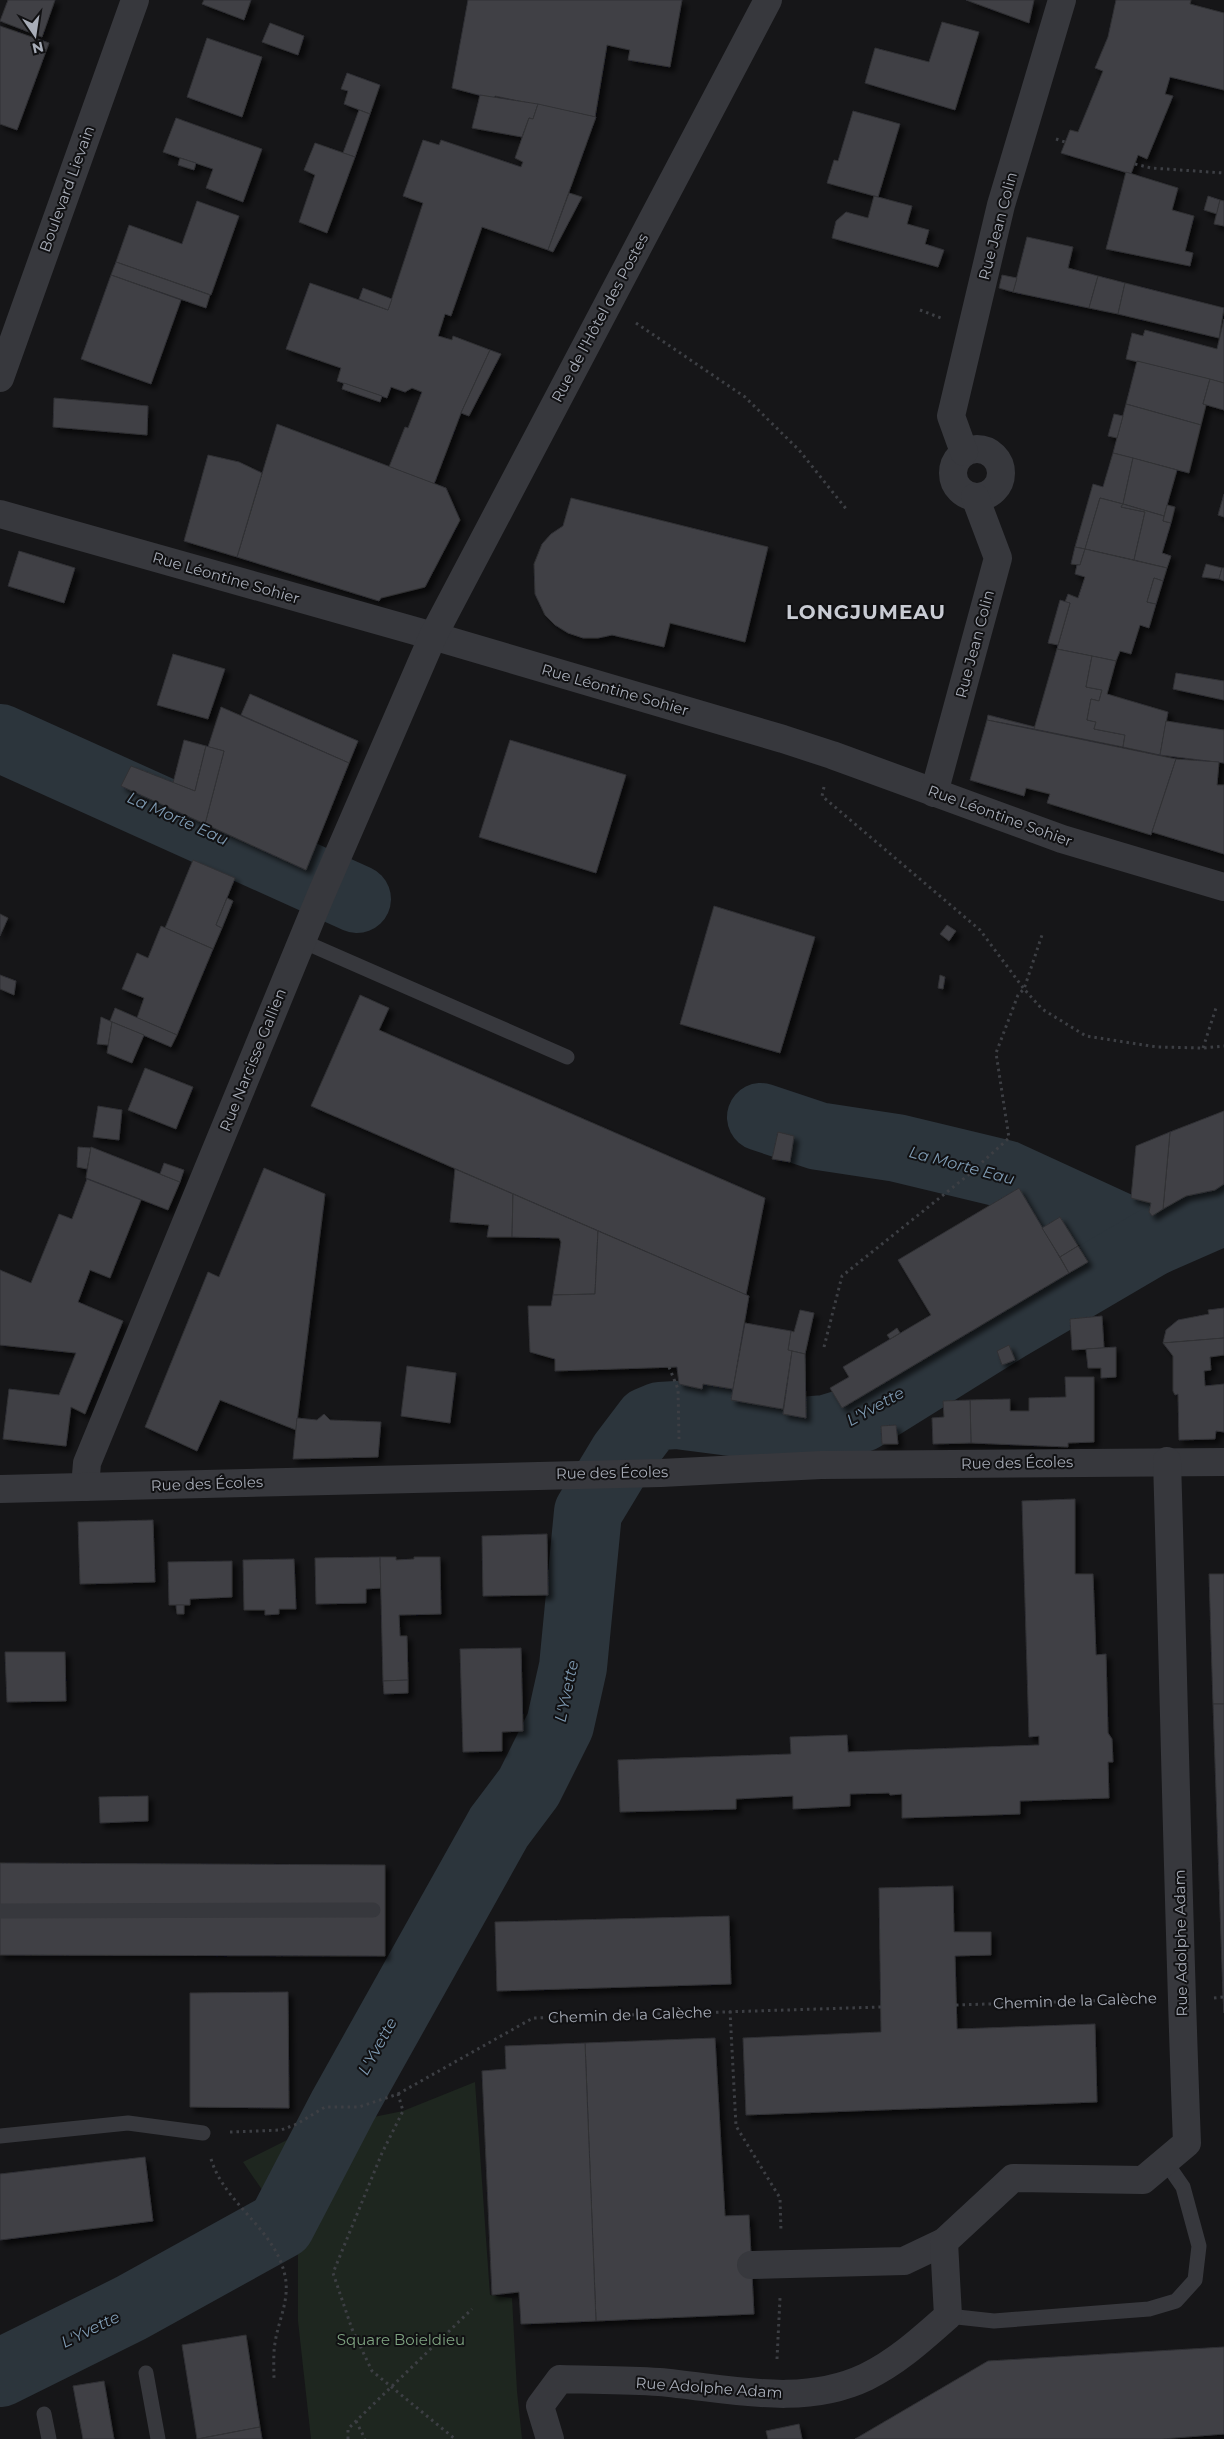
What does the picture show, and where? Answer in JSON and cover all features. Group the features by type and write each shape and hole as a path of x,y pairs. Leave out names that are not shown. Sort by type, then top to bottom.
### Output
{"street":[{"name":"Boulevard Lievain","path":"0,378 135,0"},
{"name":"Rue de l'Hôtel des Postes","path":"433,636 768,0"},
{"name":"Rue Jean Colin","path":"964,452 951,416 1001,205 1062,0"},
{"path":"980,448 995,456 999,463 1000,479 991,493 975,497 961,492 953,479 954,463 964,452 980,448"},
{"name":"Rue Jean Colin","path":"934,792 998,558 975,497"},
{"name":"Rue Léontine Sohier","path":"0,514 433,636 832,755 1062,839 1224,887"},
{"name":"Rue Narcisse Gallien","path":"85,1487 88,1463 320,897 433,636"},
{"name":"Rue Adolphe Adam","path":"751,2265 904,2261 944,2242 1013,2178 1143,2180 1187,2143 1181,1998 1178,1792 1167,1461"},
{"name":"Rue des Écoles","path":"0,1489 549,1474 655,1473 821,1465 1224,1462"},
{"path":"944,2242 948,2316"},
{"name":"Rue Adolphe Adam","path":"550,2439 540,2406 560,2379 659,2382 775,2395 820,2392 865,2378 901,2357 948,2316"}],"lane":[{"path":"302,941 567,1057"},
{"path":"0,1911 373,1910"},
{"path":"0,2136 128,2123 203,2133"},
{"path":"948,2316 994,2321 1149,2309 1176,2301 1195,2280 1199,2246 1183,2187 1166,2161"},
{"path":"146,2373 158,2439"},
{"path":"44,2414 49,2439"}],"path":[{"path":"1135,164 1151,168 1224,173"},
{"path":"609,302 644,330 744,397 800,450 847,510"},
{"path":"832,755 822,796 980,930 1024,989 1042,1009 1086,1036 1158,1046 1203,1048 1224,1046"},
{"path":"824,1347 842,1276 967,1176 1009,1138 996,1053 1018,995 1024,989 1043,932"},
{"path":"1203,1048 1216,1008"},
{"path":"669,1367 678,1389 680,1442"},
{"name":"Chemin de la Calèche","path":"956,2005 1224,1997"},
{"name":"Chemin de la Calèche","path":"203,2133 281,2130 297,2124 325,2107 359,2106 398,2094 533,2018 730,2010 881,2007"},
{"path":"730,2010 736,2126 780,2198 782,2264 775,2395"},
{"path":"398,2094 403,2110 382,2153 333,2273 352,2329 372,2371 455,2439"},
{"path":"203,2133 213,2164 227,2192 270,2242 280,2260 286,2282 284,2312 275,2342 274,2381"},
{"path":"348,2439 348,2430 356,2421 472,2309"},
{"path":"356,2421 365,2439"}],"green space":[{"name":"Square Boieldieu","path":"475,2082 490,2295 512,2298 517,2391 522,2439 311,2439 298,2321 298,2242 243,2162 305,2131 403,2111"}],"building":[{"path":"8,0 55,0 42,37 0,21"},
{"path":"204,0 251,0 244,20 202,4"},
{"path":"468,0 682,0 670,67 628,60 630,50 607,45 595,117 495,96 494,99 452,88"},
{"path":"966,0 1034,0 1029,23"},
{"path":"1116,0 1191,0 1190,4 1224,13 1224,90 1170,77 1165,94 1173,96 1147,159 1138,155 1131,174 1061,153 1070,130 1078,132 1103,71 1095,68 1108,37"},
{"path":"942,22 979,32 955,110 865,83 875,48 929,62"},
{"path":"270,23 304,36 298,55 262,42"},
{"path":"0,26 49,43 17,130 0,124"},
{"path":"207,38 262,57 242,117 187,97"},
{"path":"347,73 380,85 370,114 344,104 348,91 341,89"},
{"path":"480,95 538,104 533,119 529,118 522,137 472,128"},
{"path":"538,104 596,117 548,250 482,227 451,316 445,314 438,336 452,340 453,336 490,350 461,413 434,484 389,467 405,427 408,428 422,392 412,388 405,392 391,387 387,398 337,381 341,368 286,349 310,283 388,310 423,203 403,196 423,140 439,145 441,140 521,167 523,162 515,158 529,118 533,119"},
{"path":"359,110 370,114 355,157 343,153"},
{"path":"853,111 900,124 878,197 827,183 834,160 838,161"},
{"path":"176,118 262,149 243,202 206,188 213,169 163,152"},
{"path":"315,143 355,157 327,233 299,222 315,175 304,170"},
{"path":"180,158 196,163 194,170 178,165"},
{"path":"1126,172 1178,188 1172,210 1194,216 1185,251 1193,253 1190,266 1106,249"},
{"path":"569,193 582,197 553,252 548,250"},
{"path":"874,196 912,206 907,224 929,230 925,244 944,250 938,267 832,238 836,221 846,212 868,218"},
{"path":"1208,196 1220,200 1217,214 1204,210"},
{"path":"1220,200 1224,201 1224,226 1214,224"},
{"path":"197,201 239,216 211,295 116,262 129,225 182,244"},
{"path":"1027,237 1073,247 1068,268 1098,276 1089,308 1013,292"},
{"path":"116,262 210,295 206,308 111,275"},
{"path":"111,275 181,300 151,384 81,359"},
{"path":"1002,275 1017,278 1013,292 999,288"},
{"path":"1098,276 1125,283 1118,314 1089,308"},
{"path":"1125,283 1224,308 1219,338 1118,314"},
{"path":"363,288 392,299 388,310 359,299"},
{"path":"1224,319 1224,383 1126,359 1132,333 1143,336 1145,330 1217,349"},
{"path":"490,350 501,354 469,416 461,413"},
{"path":"1137,361 1210,379 1203,404 1206,405 1201,425 1126,404"},
{"path":"1210,379 1224,383 1224,410 1203,404"},
{"path":"344,383 382,396 380,402 342,389"},
{"path":"54,398 148,406 147,435 53,427"},
{"path":"1126,404 1201,425 1189,473 1113,453"},
{"path":"1114,414 1123,416 1117,438 1108,436"},
{"path":"277,424 446,488 460,520 425,587 381,598 379,601 237,557"},
{"path":"1113,453 1133,458 1123,504 1100,498 1085,549 1075,547 1093,484 1103,487"},
{"path":"208,455 239,462 262,473 237,557 184,541"},
{"path":"1133,458 1177,470 1164,516 1123,504"},
{"path":"1224,494 1224,517 1218,515"},
{"path":"571,498 768,547 745,642 670,623 664,647 612,635 598,638 583,638 568,633 555,625 545,615 535,594 534,564 542,544 551,534 563,526"},
{"path":"1100,498 1123,504 1121,507 1145,512 1134,560 1085,549"},
{"path":"1123,504 1164,516 1163,521 1171,523 1162,553 1171,556 1167,568 1134,560 1145,512 1121,507"},
{"path":"1167,505 1175,507 1171,523 1163,521"},
{"path":"1075,547 1085,549 1080,565 1071,564"},
{"path":"1085,549 1167,568 1163,581 1154,578 1147,602 1156,604 1149,628 1140,625 1131,654 1120,651 1116,661 1057,649 1070,603 1065,602 1068,594 1078,598 1085,577 1075,574"},
{"path":"19,551 75,568 64,603 8,586"},
{"path":"1206,564 1222,568 1219,579 1202,577"},
{"path":"1222,568 1224,568 1224,581 1219,579"},
{"path":"1154,578 1163,581 1156,604 1147,602"},
{"path":"1060,600 1070,603 1058,645 1048,643"},
{"path":"1057,649 1092,656 1086,687 1102,690 1099,701 1091,699 1087,720 1096,722 1094,729 1125,735 1123,747 1034,729"},
{"path":"173,654 225,669 208,719 157,705"},
{"path":"1092,656 1116,661 1107,694 1168,712 1160,755 1123,747 1125,735 1094,729 1096,722 1087,720 1091,699 1099,701 1102,690 1086,687"},
{"path":"1176,673 1224,681 1224,700 1173,689"},
{"path":"250,694 358,741 349,763 241,715"},
{"path":"221,707 349,763 306,870 205,824 224,751 208,747"},
{"path":"988,715 1035,727 1034,729 987,720"},
{"path":"987,720 1176,759 1151,835 1047,803 1050,794 1026,788 1024,796 970,780"},
{"path":"1166,721 1224,730 1224,763 1160,755"},
{"path":"184,740 206,746 195,791 173,783"},
{"path":"510,740 626,775 596,873 479,837"},
{"path":"206,746 224,751 205,824 121,786 131,766 195,791"},
{"path":"1176,759 1219,762 1217,785 1224,785 1224,854 1152,832"},
{"path":"193,860 235,878 216,925 222,928 213,949 165,928"},
{"path":"227,898 233,901 222,928 216,925"},
{"path":"714,906 815,937 780,1053 680,1024"},
{"path":"0,914 8,918 0,936"},
{"path":"947,925 956,931 949,941 940,934"},
{"path":"161,926 213,949 177,1035 137,1018 144,998 122,989 137,953 148,958"},
{"path":"0,975 16,981 14,995 0,989"},
{"path":"940,975 945,977 943,989 938,988"},
{"path":"360,995 389,1008 379,1030 765,1198 746,1295 311,1106"},
{"path":"115,1008 177,1035 171,1047 110,1021"},
{"path":"101,1017 112,1022 108,1045 97,1044"},
{"path":"112,1022 144,1035 132,1063 107,1053"},
{"path":"145,1068 193,1087 176,1129 128,1110"},
{"path":"98,1106 122,1110 119,1140 93,1137"},
{"path":"1224,1111 1224,1184 1215,1190 1186,1196 1163,1209 1170,1132"},
{"path":"778,1132 794,1136 790,1162 772,1159"},
{"path":"1170,1132 1163,1209 1152,1216 1149,1212 1151,1203 1131,1198 1136,1146"},
{"path":"78,1147 91,1148 87,1169 77,1167"},
{"path":"91,1147 180,1182 168,1210 86,1178"},
{"path":"164,1163 184,1170 180,1182 160,1174"},
{"path":"264,1168 325,1194 296,1430 220,1400 197,1451 145,1427 208,1272 219,1277"},
{"path":"455,1169 513,1194 512,1237 487,1237 489,1225 450,1222"},
{"path":"87,1179 141,1200 110,1278 90,1270 78,1302 123,1321 85,1414 71,1407 66,1446 3,1439 9,1389 59,1395 76,1353 0,1345 0,1270 31,1283 59,1214 72,1219"},
{"path":"1019,1188 1069,1273 842,1408 830,1388 849,1377 843,1367 931,1315 898,1260"},
{"path":"513,1194 598,1231 595,1294 553,1295 561,1242 559,1238 512,1237"},
{"path":"1060,1217 1078,1246 1060,1257 1042,1228"},
{"path":"598,1231 749,1296 733,1389 703,1384 702,1389 679,1384 677,1367 555,1371 555,1359 530,1352 528,1306 551,1306 553,1295 595,1294"},
{"path":"1078,1246 1088,1262 1069,1273 1060,1257"},
{"path":"1224,1308 1224,1338 1163,1343 1166,1330 1178,1320 1209,1314 1208,1310"},
{"path":"800,1310 814,1313 805,1354 788,1350 791,1331 794,1332"},
{"path":"1102,1316 1104,1348 1072,1350 1070,1319"},
{"path":"745,1323 791,1331 788,1350 792,1351 783,1409 731,1400"},
{"path":"897,1328 900,1333 890,1339 887,1335"},
{"path":"1224,1338 1224,1355 1210,1357 1211,1370 1204,1371 1205,1386 1224,1384 1224,1432 1216,1431 1215,1439 1179,1440 1178,1394 1175,1395 1173,1391 1173,1356 1163,1343"},
{"path":"1009,1345 1015,1360 1002,1365 997,1351"},
{"path":"1116,1347 1116,1377 1101,1378 1101,1368 1088,1368 1086,1349"},
{"path":"792,1351 805,1354 806,1418 783,1414"},
{"path":"407,1366 456,1373 450,1423 401,1416"},
{"path":"1065,1377 1094,1377 1094,1442 1068,1443 1068,1447 971,1443 970,1400 1010,1399 1010,1411 1029,1411 1029,1398 1066,1397"},
{"path":"970,1400 971,1443 933,1444 932,1418 944,1417 943,1401"},
{"path":"324,1414 330,1420 381,1422 378,1457 293,1459 297,1418 317,1420"},
{"path":"896,1425 898,1444 882,1444 881,1426"},
{"path":"1075,1499 1075,1574 1093,1574 1096,1655 1106,1654 1108,1733 1112,1739 1113,1762 1108,1762 1109,1798 1020,1801 1020,1814 902,1818 902,1794 890,1795 889,1793 850,1794 850,1806 793,1809 793,1796 736,1799 736,1809 620,1812 618,1760 791,1754 790,1737 847,1735 848,1752 1039,1745 1039,1736 1029,1737 1022,1501"},
{"path":"153,1520 155,1582 80,1584 78,1522"},
{"path":"547,1534 548,1595 483,1596 482,1536"},
{"path":"380,1557 381,1588 366,1589 366,1603 316,1604 315,1558"},
{"path":"380,1557 396,1557 396,1560 414,1559 414,1557 440,1557 441,1614 399,1615 400,1636 407,1636 408,1680 383,1681"},
{"path":"294,1559 296,1609 279,1609 279,1614 265,1615 265,1610 244,1610 243,1560"},
{"path":"232,1561 232,1597 190,1599 190,1605 169,1605 168,1562"},
{"path":"1209,1574 1224,1574 1224,1704 1213,1704"},
{"path":"176,1605 184,1605 184,1614 177,1614"},
{"path":"521,1648 523,1731 502,1732 502,1751 463,1752 460,1649"},
{"path":"5,1652 65,1652 66,1701 7,1702"},
{"path":"408,1680 408,1693 384,1694 383,1681"},
{"path":"1213,1704 1224,1704 1224,2013 1223,1997"},
{"path":"148,1796 148,1821 100,1823 99,1797"},
{"path":"0,1863 385,1865 385,1956 0,1955"},
{"path":"953,1886 954,1932 991,1932 991,1955 955,1956 957,2029 1095,2024 1097,2102 746,2115 743,2038 881,2032 879,1888"},
{"path":"729,1916 731,1984 497,1991 495,1922"},
{"path":"288,1992 289,2108 190,2107 190,1993"},
{"path":"715,2038 725,2216 749,2215 754,2314 596,2321 585,2043"},
{"path":"585,2043 596,2321 521,2324 519,2292 492,2295 482,2071 506,2069 505,2046"},
{"path":"145,2157 153,2221 0,2240 0,2174"},
{"path":"246,2335 260,2427 197,2439 182,2345"},
{"path":"1224,2347 1224,2434 1162,2439 855,2439 988,2361"},
{"path":"104,2381 114,2439 83,2439 73,2386"},
{"path":"799,2424 802,2439 768,2439 766,2431"},
{"path":"260,2427 262,2439 198,2439"}],"waterway":[{"name":"La Morte Eau","path":"0,738 357,899"},
{"name":"La Morte Eau","path":"761,1117 818,1136 897,1148 1005,1174 1153,1242"},
{"name":"L'Yvette","path":"0,2373 131,2308 281,2225 343,2106 499,1827 529,1787 560,1725 573,1667 588,1512 623,1454 648,1421 660,1416 677,1415 802,1431 826,1429 862,1418 1008,1327 1153,1242 1224,1211"}],"district":[{"name":"LONGJUMEAU","path":"866,612"}]}
